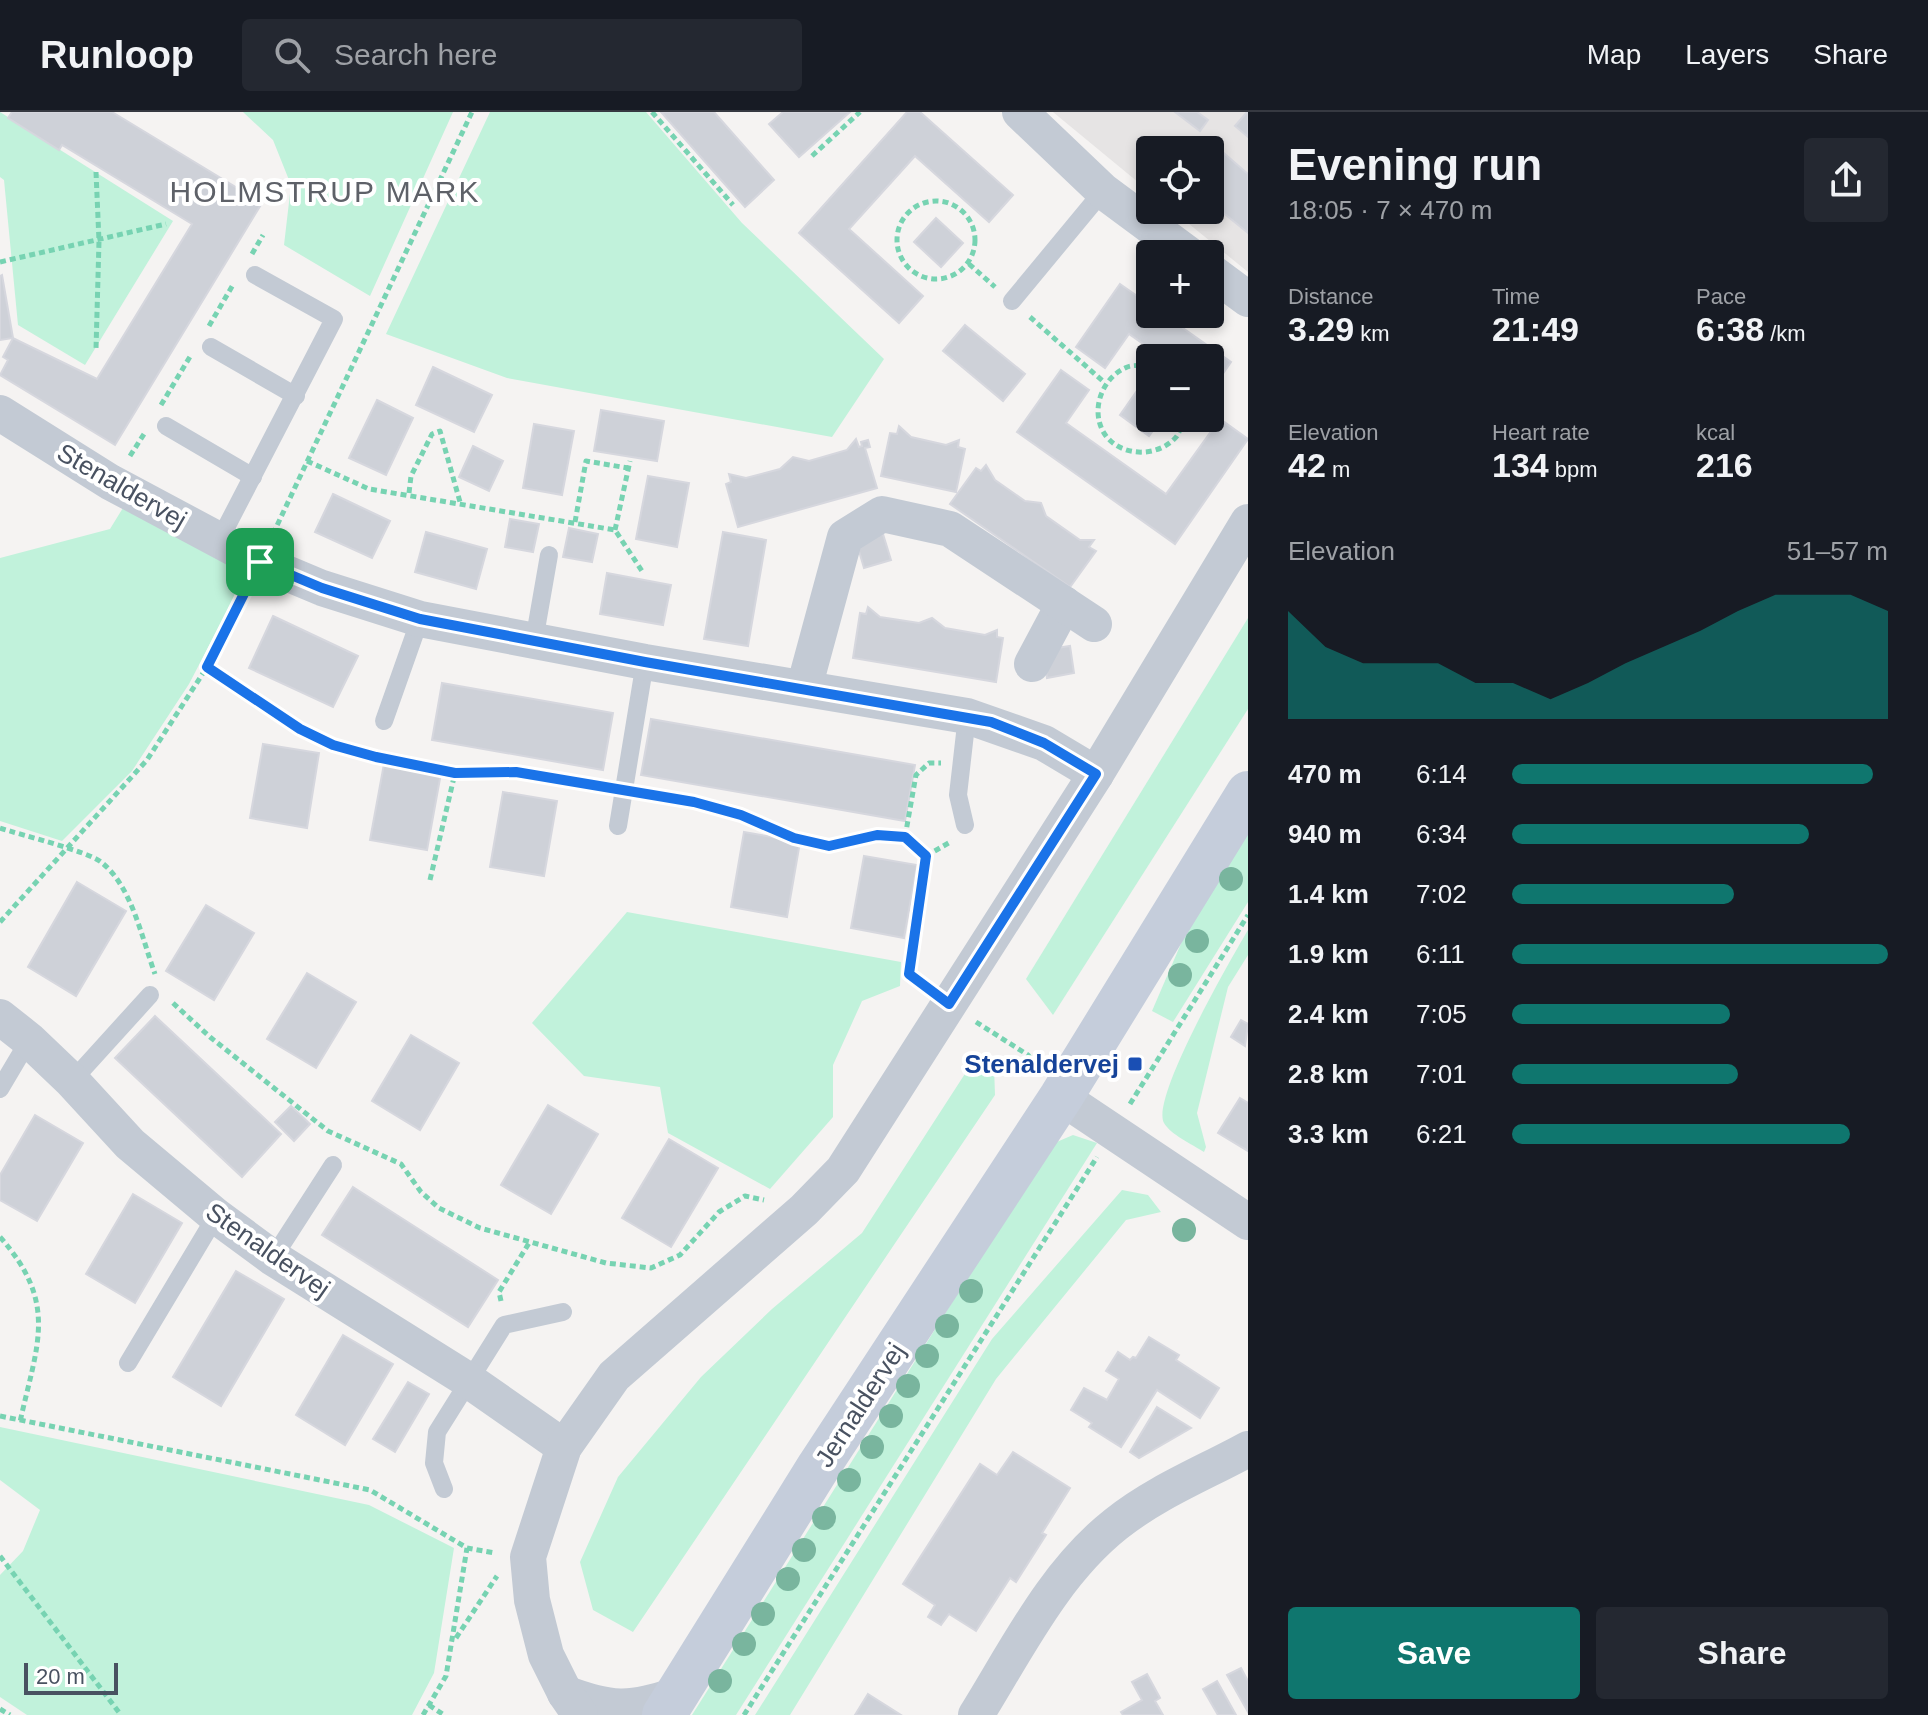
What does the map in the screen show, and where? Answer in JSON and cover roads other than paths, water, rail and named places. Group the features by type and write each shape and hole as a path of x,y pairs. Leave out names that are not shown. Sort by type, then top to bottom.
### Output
{"street":[{"path":"1020,112 1103,191 1136,206"},
{"path":"1158,224 1174,240"},
{"path":"1224,281 1248,299"},
{"name":"Stenaldervej","path":"0,413 87,469 219,541 322,588 420,619 645,662 967,716 1044,743 1096,774"},
{"path":"804,688 845,537 882,514 950,529 1094,624"},
{"path":"670,1705 618,1709 572,1704 543,1641 532,1600 528,1557 564,1447 614,1376 804,1210 843,1170 1096,774 1248,522"},
{"path":"1032,664 1064,604"},
{"name":"Jernaldervej","path":"670,1705 819,1466 1061,1097 1248,793"},
{"name":"Stenaldervej","path":"0,1017 72,1081 130,1144 216,1216 273,1258 468,1380 564,1447"},
{"path":"1061,1097 1248,1222"},
{"path":"976,1715 1059,1582 1115,1525 1176,1485 1248,1449"}],"lane":[{"path":"1012,301 1103,191"},
{"path":"219,541 334,319 255,275"},
{"path":"211,347 296,396"},
{"path":"166,426 253,477"},
{"path":"534,641 549,555"},
{"path":"384,721 420,619"},
{"path":"618,826 645,662"},
{"path":"965,825 958,795 967,716"},
{"path":"72,1081 153,988"},
{"path":"0,1089 29,1040"},
{"path":"273,1258 333,1165"},
{"path":"128,1363 216,1216"},
{"path":"444,1489 434,1463 437,1432 504,1325 563,1312"}],"place":[{"name":"Stenaldervej","path":"1135,1064"}],"district":[{"name":"HOLMSTRUP MARK","path":"325,192"}]}
